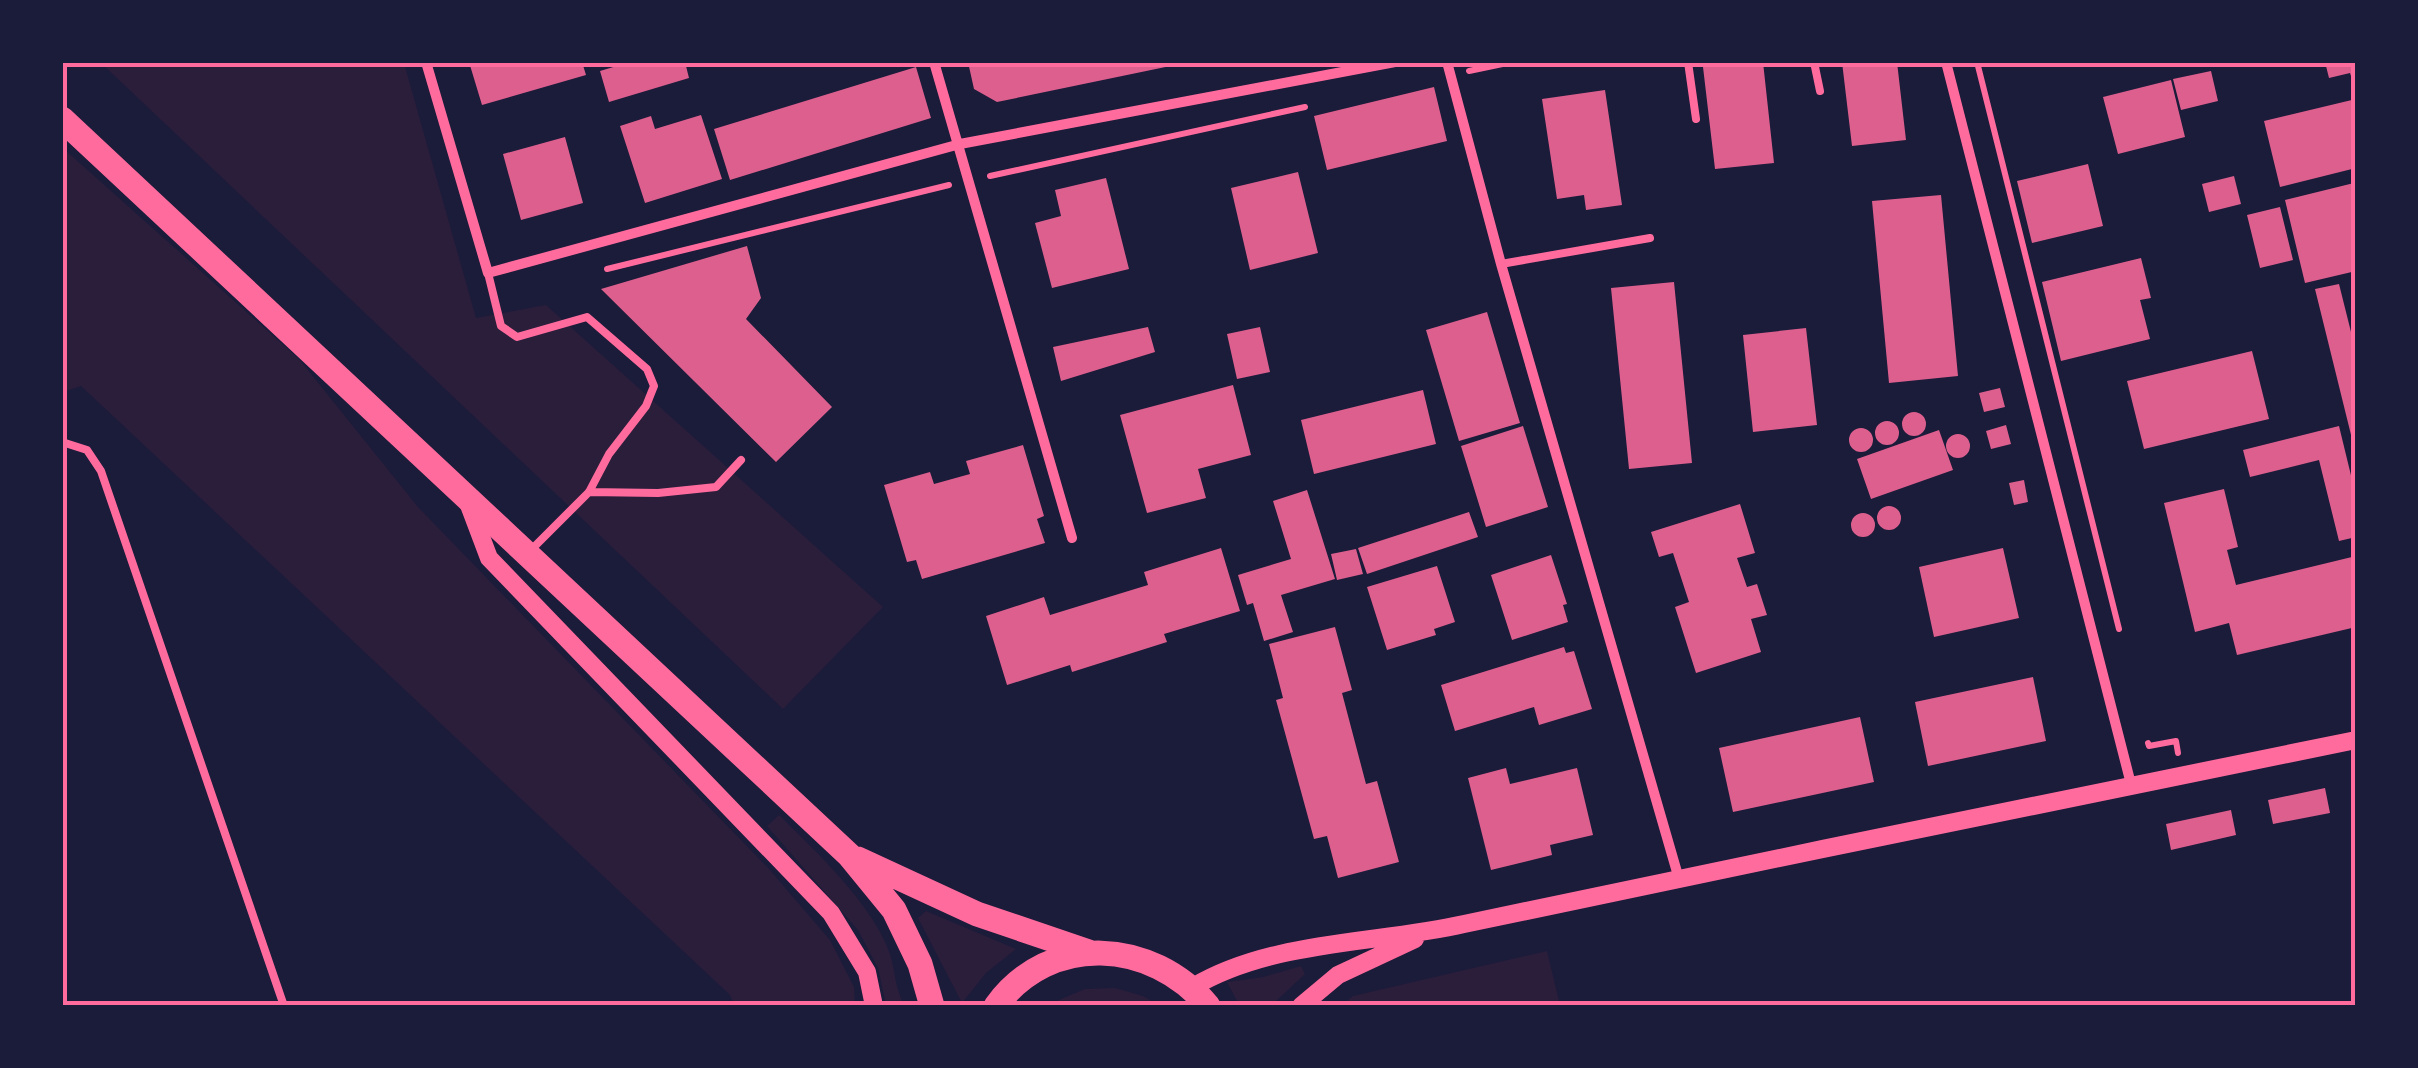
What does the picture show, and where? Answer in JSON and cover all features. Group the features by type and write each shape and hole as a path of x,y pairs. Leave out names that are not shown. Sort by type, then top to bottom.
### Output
{"main road":[{"path":"62,119 849,855 894,910 920,964 932,1006"},
{"path":"849,855 977,914 1089,952 1126,954 1162,966 1200,996"},
{"path":"996,1006 1007,990 1044,964 1089,952"}],"street":[{"path":"426,62 488,273 960,144 1395,62"},
{"path":"934,62 1072,538"},
{"path":"1448,62 1501,264 1679,880"},
{"path":"1946,62 2132,788"},
{"path":"465,495 489,558 831,913 867,972 874,1006"},
{"path":"1200,996 1217,973 1265,958 1434,931 2356,740"},
{"path":"1301,1006 1338,975 1434,931"}],"lane":[{"path":"1688,62 1696,118"},
{"path":"1814,62 1820,90"},
{"path":"1501,264 1650,238"},
{"path":"488,273 501,326 517,337 587,318 647,369 654,386 646,406 610,454 589,492 527,554"},
{"path":"62,442 88,450 101,471 283,1004"},
{"path":"589,492 658,493 716,487 741,460"}],"path":[{"path":"1452,75 1512,62"},
{"path":"1977,62 2120,632"},
{"path":"589,273 970,180 1316,104"},
{"path":"2144,727 2149,746 2176,741 2183,776"}],"shaded area":[{"path":"101,63 404,63 476,318 546,305 883,607 783,709"},
{"path":"63,148 299,359 418,507 769,869 830,940 854,987 855,1005 734,1005 730,995 81,386 63,392"},
{"path":"779,815 842,880 871,917 890,954 904,1005 886,1005 878,968 858,930 767,826"},
{"path":"926,911 1016,949 986,973 962,1003 918,918"},
{"path":"1547,951 1560,1005 1342,1005 1353,996"},
{"path":"1301,966 1305,974 1272,1005 1239,1005 1227,982 1263,977"},
{"path":"1115,988 1159,1005 1047,1005 1085,989"}],"building":[{"path":"469,62 582,62 586,75 482,105"},
{"path":"630,62 685,62 689,78 609,102 600,71"},
{"path":"968,62 1180,64 997,102 974,89"},
{"path":"1763,62 1774,163 1715,169 1703,67"},
{"path":"1842,62 1897,62 1906,140 1852,146"},
{"path":"2325,62 2356,62 2356,91 2350,73 2329,78"},
{"path":"916,67 931,118 730,180 714,129"},
{"path":"2211,71 2218,101 2181,110 2173,79"},
{"path":"2171,80 2185,137 2118,154 2103,97"},
{"path":"1434,87 1447,141 1327,170 1314,116"},
{"path":"1605,90 1622,205 1586,210 1584,195 1557,199 1542,99"},
{"path":"2356,99 2356,168 2280,187 2264,121"},
{"path":"701,115 722,179 645,203 620,126 651,116 655,129"},
{"path":"565,137 583,203 521,220 503,154"},
{"path":"2088,164 2103,226 2032,243 2017,181"},
{"path":"1298,172 1318,253 1250,270 1231,188"},
{"path":"2234,176 2241,204 2209,212 2202,184"},
{"path":"1106,178 1129,269 1052,288 1035,223 1061,216 1055,190"},
{"path":"2354,183 2356,271 2305,283 2285,200"},
{"path":"1941,195 1958,376 1889,383 1872,201"},
{"path":"2280,207 2293,260 2260,268 2247,215"},
{"path":"747,246 761,298 746,319 832,407 776,462 601,289"},
{"path":"2141,258 2151,298 2140,300 2150,339 2061,361 2042,282"},
{"path":"1674,282 1692,463 1629,469 1611,288"},
{"path":"2339,284 2356,352 2354,447 2315,289"},
{"path":"1487,312 1520,423 1459,441 1426,330"},
{"path":"1148,327 1155,352 1061,381 1053,347"},
{"path":"1260,327 1270,372 1237,379 1227,334"},
{"path":"1806,328 1817,425 1753,432 1743,335"},
{"path":"2252,351 2269,419 2144,449 2127,381"},
{"path":"1233,385 1251,455 1198,469 1206,498 1147,513 1120,415"},
{"path":"2000,388 2005,407 1984,412 1979,393"},
{"path":"1423,390 1436,444 1314,474 1301,420"},
{"path":"1914,412 1926,424 1914,436 1902,424"},
{"path":"1887,421 1899,433 1887,445 1875,433"},
{"path":"2006,425 2011,444 1991,449 1986,431"},
{"path":"1523,426 1548,507 1486,527 1461,446"},
{"path":"2339,426 2356,496 2356,537 2339,541 2319,460 2250,477 2243,450"},
{"path":"1861,428 1873,440 1861,452 1849,440"},
{"path":"1939,430 1953,470 1871,499 1857,459"},
{"path":"1958,434 1970,446 1958,458 1946,446"},
{"path":"1023,445 1044,516 1037,519 1045,543 922,579 916,560 907,562 884,485 930,472 934,484 970,474 966,461"},
{"path":"2024,480 2028,502 2014,505 2009,483"},
{"path":"2224,489 2238,547 2227,550 2236,585 2356,556 2356,627 2237,655 2229,623 2195,632 2164,503"},
{"path":"1307,490 1335,579 1281,595 1293,632 1264,641 1253,603 1247,605 1238,575 1291,559 1273,501"},
{"path":"1740,504 1755,553 1737,558 1747,587 1757,584 1767,615 1751,619 1761,652 1696,673 1675,607 1689,602 1673,553 1659,557 1651,532"},
{"path":"1889,506 1901,518 1889,530 1877,518"},
{"path":"1469,512 1478,537 1367,574 1358,548"},
{"path":"1863,513 1875,525 1863,537 1851,525"},
{"path":"1221,548 1240,611 1164,634 1167,642 1072,672 1070,665 1007,685 986,616 1044,597 1050,615 1148,585 1144,572"},
{"path":"2003,548 2019,618 1934,637 1919,567"},
{"path":"1356,549 1363,574 1337,580 1331,554"},
{"path":"1551,555 1567,604 1563,605 1568,622 1512,640 1491,575"},
{"path":"1437,566 1455,622 1434,629 1436,635 1387,650 1367,587"},
{"path":"1335,627 1352,690 1342,693 1366,784 1377,781 1399,862 1338,878 1327,836 1314,839 1276,700 1283,698 1269,644"},
{"path":"1564,647 1566,653 1574,651 1592,709 1539,725 1534,707 1455,731 1441,685"},
{"path":"2033,677 2046,741 1928,766 1915,702"},
{"path":"1860,717 1874,782 1733,812 1719,748"},
{"path":"1506,768 1510,784 1577,768 1593,835 1550,845 1552,855 1491,870 1468,778"},
{"path":"2325,788 2330,813 2273,824 2268,800"},
{"path":"2231,810 2236,835 2171,850 2166,824"}]}
